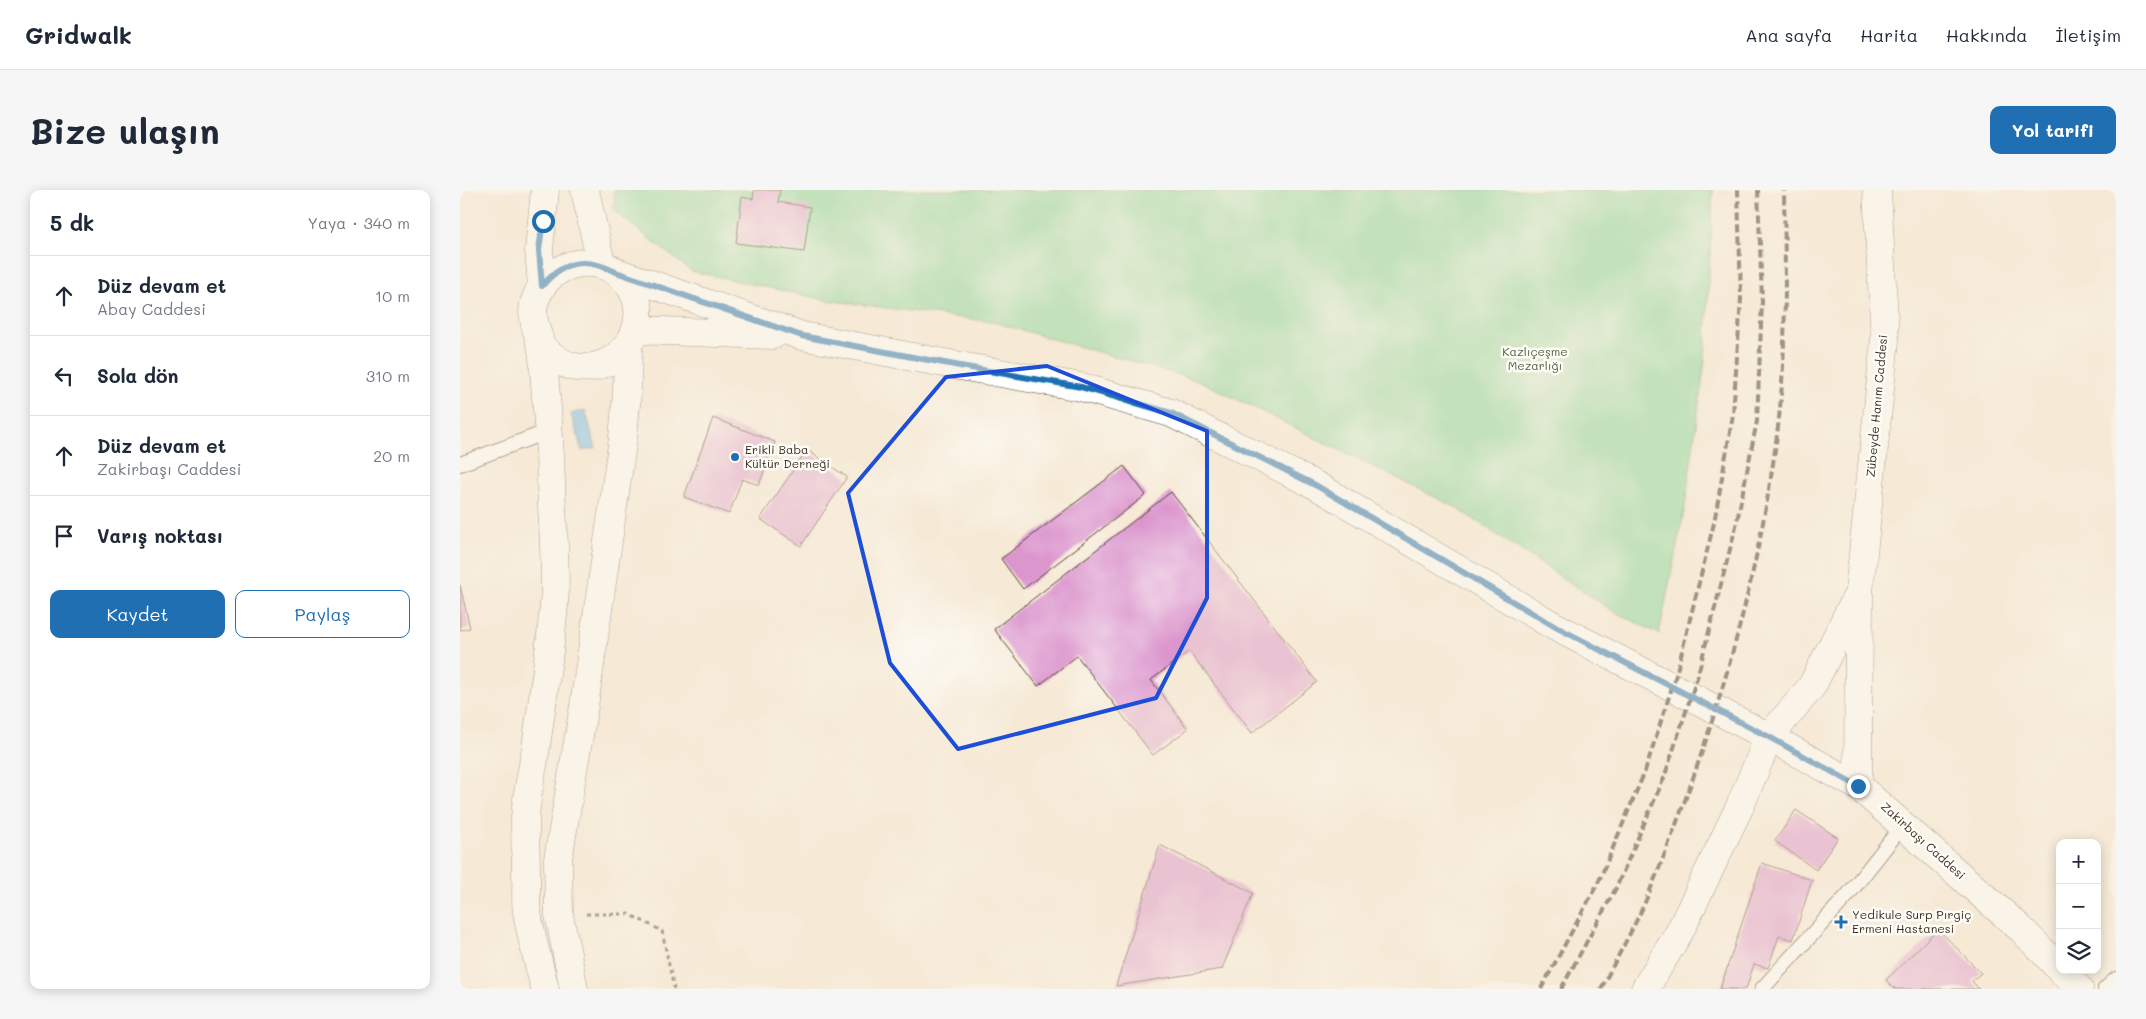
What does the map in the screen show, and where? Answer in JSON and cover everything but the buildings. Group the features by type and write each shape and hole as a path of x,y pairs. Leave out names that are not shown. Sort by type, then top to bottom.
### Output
{"street":[{"path":"542,286 539,250 545,190"},
{"path":"574,989 560,915 558,859 584,706 623,438 632,338 638,315 636,298 628,283 608,268 585,190"},
{"name":"Zübeyde Hanım Caddesi","path":"1858,786 1859,592 1885,340 1877,190"},
{"path":"544,989 527,911 525,817 544,696 554,602 549,431 542,348 534,323 534,301 542,286 553,273 568,265 584,262 608,268 802,336"},
{"path":"632,338 802,336"},
{"name":"Zakirbaşı Caddesi","path":"802,336 1081,387 1171,413 1317,486 1554,626 1769,737 1858,786 2021,929 2056,966"},
{"path":"542,348 555,359 569,366 585,368 601,366 616,358 632,338"},
{"path":"1645,989 1680,931 1740,806 1769,737 1812,686 1859,592"},
{"name":"Zakirbaşı Caddesi","path":"2064,974 2079,989"}],"lane":[{"path":"460,464 549,431"},
{"path":"1762,989 1847,896 1904,825"},
{"path":"2105,989 2116,979"}],"path":[{"path":"560,915 630,914 662,931 674,989"}],"highlighted area":[{"path":"1047,366 1207,431 1207,598 1156,698 958,749 890,663 848,493 946,377"}],"green space":[{"name":"Kazlıçeşme Mezarlığı","path":"614,190 1713,190 1705,360 1685,506 1659,634 1613,611 1455,507 1200,381 993,322 826,300 691,271 614,211"}],"water":[{"path":"585,410 596,448 582,451 571,414"}],"railway":[{"path":"1541,989 1599,881 1645,771 1676,675 1714,523 1733,415 1741,299 1738,190"},
{"path":"1561,989 1616,888 1664,778 1697,678 1736,526 1757,421 1762,302 1758,190"},
{"path":"1601,989 1646,900 1690,785 1728,668 1758,548 1769,488 1781,398 1785,309 1784,190"}],"place":[{"name":"Erikli Baba Kültür Derneği","path":"735,457"},
{"name":"Yedikule Surp Pırgiç Ermeni Hastanesi","path":"1841,922"}],"route":[{"path":"543,221 539,250 542,286 553,273 568,265 584,262 601,264 616,272 802,336 1081,387 1171,413 1317,486 1554,626 1769,737 1858,786"}]}
